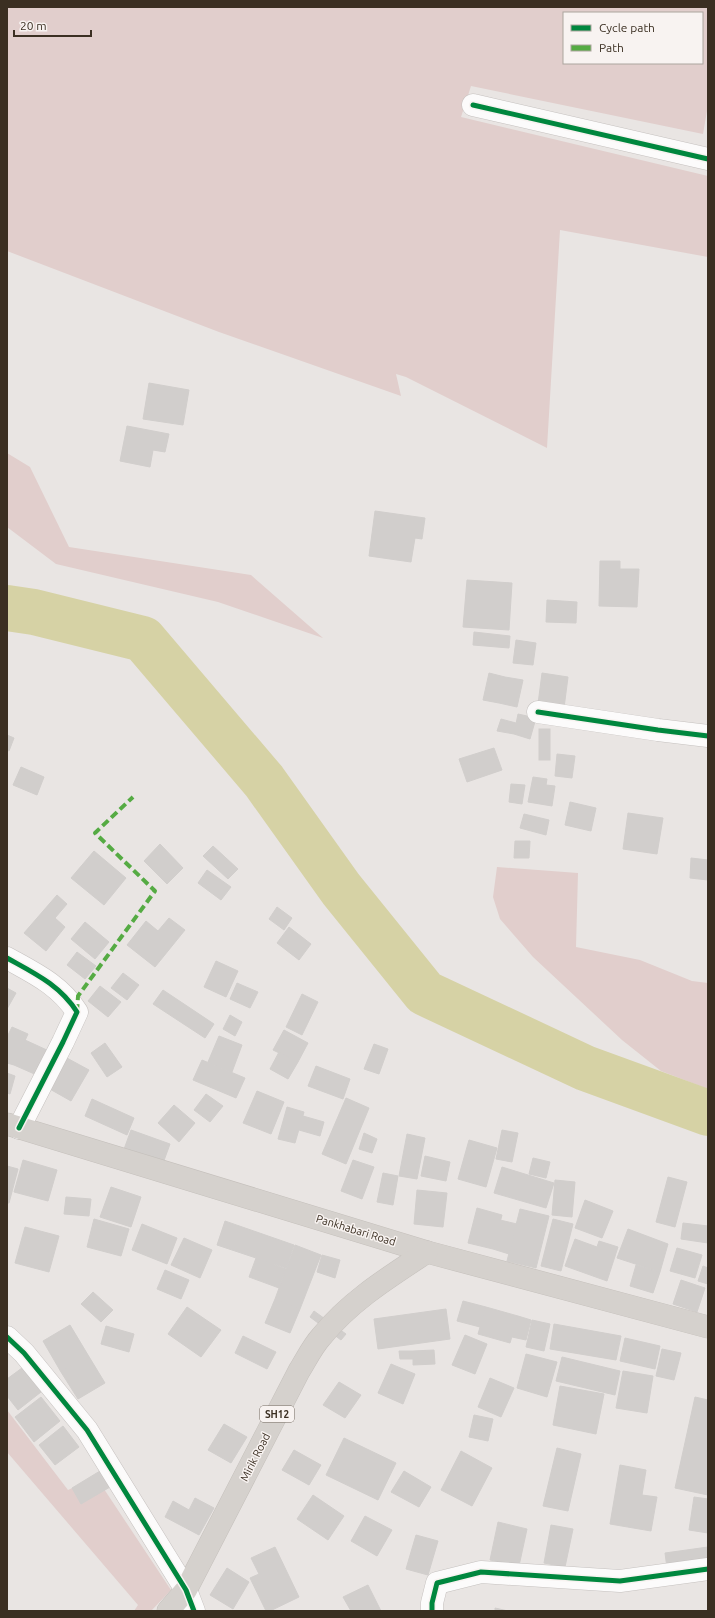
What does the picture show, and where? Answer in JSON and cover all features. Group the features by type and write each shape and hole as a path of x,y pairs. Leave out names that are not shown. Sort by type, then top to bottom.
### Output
{"main road":[{"name":"Pankhabari Road","path":"13,1126 427,1252 708,1327"},
{"name":"Mirik Road","path":"168,1611 186,1590 299,1371 319,1339 333,1323 382,1281 427,1252"}],"street":[{"path":"474,105 708,159"},
{"path":"538,712 708,736"},
{"path":"7,958 42,977 69,999 77,1012 64,1042 13,1126"},
{"path":"7,1337 24,1353 87,1430 186,1590 194,1611"},
{"path":"432,1611 432,1603 437,1583 481,1572 620,1581 708,1570"}],"shaded area":[{"path":"7,7 708,7 708,105 703,134 471,86 461,117 708,176 708,257 560,230 547,448 406,377 396,374 401,396 219,332 7,251"},
{"path":"7,453 30,467 69,547 251,575 323,638 218,602 56,564 7,527"},
{"path":"497,867 578,873 576,947 640,960 692,981 708,983 708,1089 661,1071 622,1040 533,957 500,919 493,897"},
{"path":"7,1410 68,1490 96,1477 171,1590 151,1611 134,1611 138,1605 7,1452"}],"building":[{"path":"149,383 189,390 183,425 143,419"},
{"path":"127,426 169,434 165,452 153,450 150,467 120,461"},
{"path":"375,511 425,518 422,539 415,538 411,562 369,556"},
{"path":"600,561 620,561 620,569 639,569 637,607 599,606"},
{"path":"467,580 512,583 509,630 463,627"},
{"path":"547,600 577,602 576,623 546,622"},
{"path":"474,632 510,636 509,648 473,645"},
{"path":"516,640 536,643 533,665 513,663"},
{"path":"489,673 505,677 499,703 483,700"},
{"path":"542,673 568,677 564,708 538,704"},
{"path":"505,677 523,680 517,707 499,703"},
{"path":"518,714 536,718 530,739 514,734"},
{"path":"501,719 516,723 514,734 497,731"},
{"path":"539,729 550,729 550,760 539,760"},
{"path":"7,735 14,738 9,751 7,750"},
{"path":"494,748 502,770 467,782 459,759"},
{"path":"557,754 575,756 572,778 555,776"},
{"path":"21,767 44,777 37,795 13,785"},
{"path":"533,777 547,779 546,785 555,786 552,806 528,802"},
{"path":"511,784 525,785 522,804 509,802"},
{"path":"570,802 596,808 591,831 565,825"},
{"path":"628,813 663,818 657,854 623,849"},
{"path":"524,814 549,820 546,835 520,828"},
{"path":"515,841 530,841 529,858 514,858"},
{"path":"160,844 183,868 167,884 144,861"},
{"path":"213,846 238,869 228,879 203,856"},
{"path":"94,851 126,878 104,905 71,878"},
{"path":"691,858 708,860 708,880 690,878"},
{"path":"207,870 231,887 221,900 198,883"},
{"path":"57,895 67,904 55,918 65,927 46,951 24,933"},
{"path":"277,907 292,918 284,930 269,919"},
{"path":"169,918 185,930 155,967 127,945 146,921 158,931"},
{"path":"85,922 109,942 95,959 71,939"},
{"path":"289,927 311,944 299,960 277,943"},
{"path":"77,952 96,966 85,979 67,965"},
{"path":"216,961 238,971 226,997 204,987"},
{"path":"123,973 139,985 127,1000 111,988"},
{"path":"237,983 258,992 250,1008 230,999"},
{"path":"100,986 121,1002 108,1017 88,1001"},
{"path":"7,988 16,993 7,1009"},
{"path":"163,990 214,1024 205,1038 153,1004"},
{"path":"302,994 318,1002 302,1035 286,1027"},
{"path":"230,1015 242,1022 235,1036 223,1029"},
{"path":"12,1027 28,1034 14,1065 7,1063 7,1037"},
{"path":"284,1030 308,1043 298,1062 273,1050"},
{"path":"219,1036 242,1045 232,1072 208,1062"},
{"path":"25,1040 49,1051 39,1076 14,1065"},
{"path":"105,1043 122,1067 107,1077 91,1053"},
{"path":"374,1044 388,1049 379,1074 364,1069"},
{"path":"279,1052 298,1062 288,1079 270,1069"},
{"path":"65,1057 89,1070 71,1101 48,1088"},
{"path":"202,1060 245,1078 236,1098 193,1080"},
{"path":"316,1066 350,1079 343,1099 308,1086"},
{"path":"7,1073 15,1076 10,1094 7,1093"},
{"path":"257,1091 284,1102 271,1134 243,1123"},
{"path":"206,1094 223,1106 210,1122 194,1110"},
{"path":"346,1098 369,1108 346,1164 322,1154"},
{"path":"92,1099 134,1118 127,1135 85,1116"},
{"path":"174,1105 195,1123 179,1142 158,1123"},
{"path":"287,1107 304,1112 295,1143 278,1139"},
{"path":"303,1116 324,1122 320,1136 299,1130"},
{"path":"131,1130 170,1144 162,1166 123,1152"},
{"path":"502,1130 518,1133 512,1162 496,1159"},
{"path":"364,1133 377,1139 372,1153 359,1149"},
{"path":"407,1134 425,1138 417,1179 399,1176"},
{"path":"469,1140 497,1148 486,1187 458,1179"},
{"path":"425,1156 450,1162 446,1181 421,1176"},
{"path":"533,1158 550,1162 546,1178 529,1174"},
{"path":"23,1160 57,1170 48,1201 14,1192"},
{"path":"353,1160 374,1167 362,1199 341,1191"},
{"path":"7,1166 18,1169 9,1203 7,1203"},
{"path":"502,1167 554,1183 546,1208 494,1193"},
{"path":"383,1173 398,1176 393,1205 377,1202"},
{"path":"668,1177 687,1182 675,1227 656,1222"},
{"path":"555,1180 575,1182 572,1217 552,1215"},
{"path":"111,1187 141,1197 131,1227 100,1217"},
{"path":"417,1190 447,1193 443,1227 414,1224"},
{"path":"66,1197 91,1199 89,1216 64,1214"},
{"path":"585,1200 613,1211 602,1238 575,1228"},
{"path":"477,1208 502,1215 493,1249 468,1243"},
{"path":"520,1209 549,1216 536,1268 507,1261"},
{"path":"94,1219 129,1229 121,1256 87,1247"},
{"path":"553,1219 573,1224 561,1271 541,1266"},
{"path":"500,1220 517,1224 509,1254 493,1249"},
{"path":"225,1221 294,1245 286,1268 217,1245"},
{"path":"683,1223 708,1226 708,1243 681,1239"},
{"path":"142,1224 177,1238 167,1264 132,1250"},
{"path":"25,1227 59,1236 49,1272 15,1263"},
{"path":"628,1229 668,1244 660,1272 617,1258"},
{"path":"184,1238 212,1250 200,1278 171,1265"},
{"path":"575,1239 597,1247 599,1241 618,1247 607,1281 565,1266"},
{"path":"295,1245 321,1255 300,1309 275,1299"},
{"path":"677,1248 702,1255 695,1278 670,1271"},
{"path":"322,1255 340,1260 335,1278 317,1272"},
{"path":"256,1258 286,1269 279,1288 249,1277"},
{"path":"636,1265 660,1272 653,1293 630,1286"},
{"path":"703,1266 708,1268 708,1284 698,1281"},
{"path":"165,1270 189,1280 181,1299 157,1289"},
{"path":"681,1280 705,1288 697,1312 673,1304"},
{"path":"93,1292 113,1310 101,1322 81,1304"},
{"path":"275,1299 300,1309 290,1333 265,1323"},
{"path":"463,1301 486,1307 480,1327 457,1321"},
{"path":"187,1307 221,1330 201,1357 168,1334"},
{"path":"486,1307 518,1316 510,1343 478,1334"},
{"path":"446,1309 450,1339 378,1349 374,1319"},
{"path":"314,1311 346,1334 341,1340 310,1317"},
{"path":"518,1316 531,1320 526,1340 512,1337"},
{"path":"532,1320 550,1324 544,1351 526,1347"},
{"path":"554,1324 621,1336 616,1360 550,1349"},
{"path":"70,1325 88,1355 61,1372 43,1341"},
{"path":"106,1326 134,1334 129,1352 101,1344"},
{"path":"465,1335 487,1344 475,1374 452,1365"},
{"path":"243,1336 276,1352 267,1369 235,1353"},
{"path":"625,1338 660,1346 655,1369 620,1361"},
{"path":"662,1349 681,1353 674,1380 656,1376"},
{"path":"434,1350 435,1364 413,1365 413,1351"},
{"path":"399,1351 413,1351 413,1359 400,1359"},
{"path":"526,1354 557,1362 547,1397 517,1388"},
{"path":"88,1355 105,1383 78,1399 61,1372"},
{"path":"562,1357 620,1371 615,1395 556,1381"},
{"path":"391,1364 415,1374 403,1404 378,1393"},
{"path":"22,1368 41,1392 18,1410 7,1396 7,1379"},
{"path":"623,1371 653,1376 647,1413 616,1408"},
{"path":"490,1378 514,1388 501,1417 478,1407"},
{"path":"339,1382 361,1395 345,1418 323,1405"},
{"path":"560,1386 604,1394 596,1434 553,1425"},
{"path":"41,1397 60,1421 34,1442 15,1417"},
{"path":"695,1397 708,1400 708,1495 675,1488"},
{"path":"474,1415 493,1419 488,1441 469,1437"},
{"path":"224,1424 247,1437 231,1463 208,1450"},
{"path":"63,1426 79,1447 55,1465 39,1445"},
{"path":"344,1438 396,1463 378,1500 326,1475"},
{"path":"557,1448 581,1454 568,1511 543,1506"},
{"path":"294,1450 321,1465 309,1485 282,1470"},
{"path":"461,1451 492,1468 472,1506 441,1490"},
{"path":"620,1465 646,1470 642,1495 657,1497 651,1531 610,1524"},
{"path":"100,1471 110,1487 81,1504 72,1488"},
{"path":"404,1471 431,1487 419,1507 391,1492"},
{"path":"313,1495 344,1516 328,1540 297,1519"},
{"path":"694,1497 708,1499 708,1533 689,1530"},
{"path":"195,1498 214,1508 199,1535 165,1517 173,1501 189,1510"},
{"path":"365,1516 392,1530 377,1556 351,1541"},
{"path":"498,1522 527,1529 519,1566 490,1560"},
{"path":"551,1525 573,1529 565,1567 544,1563"},
{"path":"416,1535 438,1541 428,1575 406,1569"},
{"path":"275,1547 299,1597 270,1611 266,1611 250,1578 259,1574 251,1558"},
{"path":"708,1547 708,1563 667,1568 665,1553"},
{"path":"227,1568 249,1582 233,1609 210,1595"},
{"path":"368,1585 381,1611 351,1611 343,1597"},
{"path":"495,1608 508,1611 495,1611"}],"waterway":[{"path":"7,608 34,612 143,639 264,781 341,889 425,993 585,1068 708,1113"}],"marked path":[{"path":"77,1012 78,996 155,891 95,833 133,797"}],"cycle path":[{"path":"473,105 708,159"},
{"path":"538,712 708,736"},
{"path":"7,958 46,980 63,994 77,1012 19,1128"},
{"path":"7,1337 24,1353 87,1430 186,1590 194,1611"},
{"path":"432,1611 432,1603 437,1583 481,1572 620,1581 708,1569"}]}
